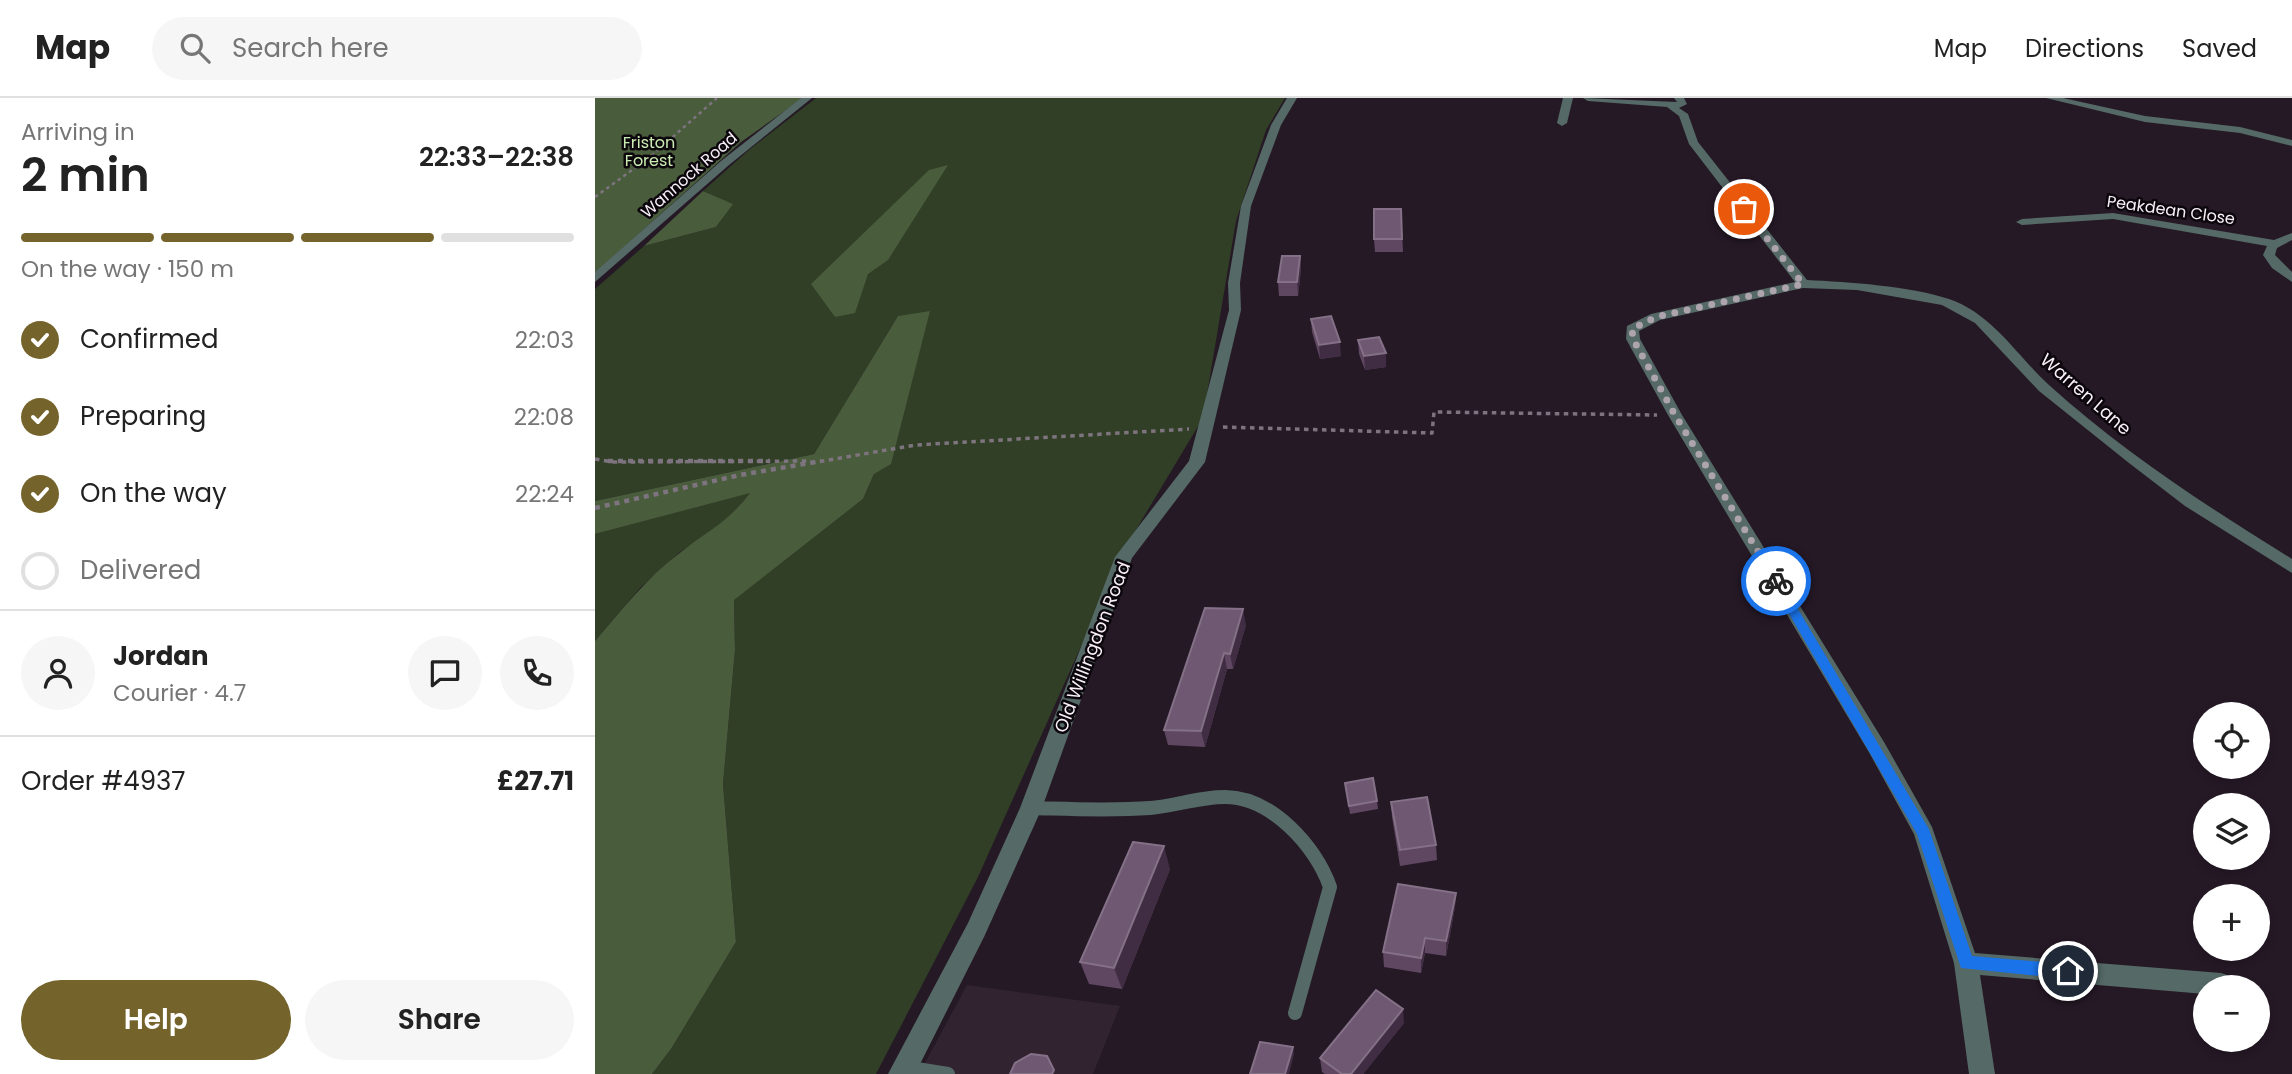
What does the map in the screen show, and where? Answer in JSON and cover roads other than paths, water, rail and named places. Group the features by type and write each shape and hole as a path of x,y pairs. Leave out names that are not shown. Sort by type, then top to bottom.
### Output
{"street":[{"name":"Wannock Road","path":"595,278 725,163 807,98"},
{"name":"Old Willingdon Road","path":"902,1070 976,930 1031,807 1109,591 1124,558 1197,462 1208,427 1235,310 1234,283 1245,206 1276,125 1292,98"},
{"path":"1562,123 1568,98"},
{"path":"1588,98 1680,105 1693,142 1803,284"},
{"path":"2052,98 2145,119 2240,130 2292,143"},
{"name":"Peakdean Close","path":"2022,222 2113,216 2273,243"},
{"path":"2292,236 2273,243 2268,249 2269,258 2292,278"},
{"name":"Warren Lane","path":"1966,963 1924,833 1877,748 1675,415 1633,339 1632,329 1656,317 1803,284 1857,286 1946,302 1980,320 2044,388 2134,460 2191,503 2292,567"},
{"path":"1982,1074 1966,963 2193,982"}],"lane":[{"path":"1031,807 1156,808 1212,797 1239,798 1264,810 1295,833 1327,874 1330,887 1295,1013"},
{"path":"902,1070 948,1074"}],"park label":[{"name":"Friston Forest","path":"649,151"}]}
